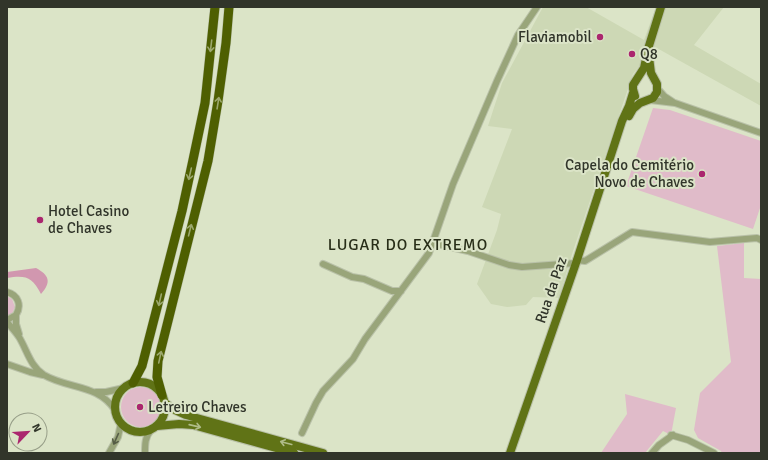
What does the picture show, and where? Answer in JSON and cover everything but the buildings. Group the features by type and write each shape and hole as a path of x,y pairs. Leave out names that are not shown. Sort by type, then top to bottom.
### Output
{"highway":[{"path":"134,383 144,359 182,211 193,160 204,103 215,7"},
{"path":"164,399 157,377 158,361 208,161 226,43 229,7"}],"main road":[{"path":"617,135 629,106 633,93 633,85 644,68 648,49 661,7"},
{"path":"617,135 633,109 656,95 656,85 651,73 648,49"},
{"path":"638,79 646,76 656,85"},
{"path":"633,93 635,97 647,101"},
{"name":"Rua da Paz","path":"510,453 576,262 617,135"},
{"path":"294,453 193,425 178,424 154,428 144,432 137,432 121,423 117,417 115,410 117,397 124,388 134,383 143,382 152,385 175,410 186,415 324,453"},
{"path":"154,428 162,420 165,413 164,399"}],"street":[{"path":"302,433 323,390 353,359 365,339 429,253 453,184 506,61 518,34 537,7"},
{"path":"656,85 664,96 675,103 761,133"},
{"path":"647,101 675,103"},
{"path":"433,243 468,251 509,265 534,267 585,261 632,232 710,242 757,238 761,240"},
{"path":"323,264 352,278 364,279 392,291 401,291"},
{"path":"7,292 14,295 18,301 19,310 16,315 7,321 19,338 35,367 44,375"},
{"path":"16,315 19,338"},
{"path":"7,364 44,375 105,397 115,410"},
{"path":"92,392 106,392 124,388"},
{"path":"109,453 118,437 121,423"},
{"path":"145,453 145,441 147,435 154,428"},
{"path":"652,453 659,445 672,435 688,440 714,453"}],"shaded area":[{"path":"543,7 586,7 644,40 656,7 724,7 694,45 761,84 761,106 655,47 633,74 573,251 559,298 533,297 526,305 507,307 491,304 477,284 497,230 501,214 482,207 512,129 488,126 502,83"},
{"path":"653,108 670,110 761,141 761,205 753,229 626,186"},
{"path":"744,243 744,278 761,279 761,453 722,453 698,438 694,430 700,393 731,362 717,246"},
{"path":"36,268 44,273 48,279 47,286 41,294 35,284 28,278 7,278 7,272"},
{"path":"7,296 12,299 15,307 12,314 7,316"},
{"path":"145,387 152,390 158,396 161,407 160,415 152,424 145,427 137,427 130,424 122,415 121,403 124,396 133,388"},
{"path":"625,394 676,408 671,435 663,431 645,453 601,453 627,414"}],"place":[{"name":"Flaviamobil","path":"600,37"},
{"name":"Q8","path":"632,54"},
{"name":"Capela do Cemitério Novo de Chaves","path":"702,174"},
{"name":"Hotel Casino de Chaves","path":"40,220"},
{"name":"Letreiro Chaves","path":"140,407"}],"district":[{"name":"LUGAR DO EXTREMO","path":"408,245"}]}
